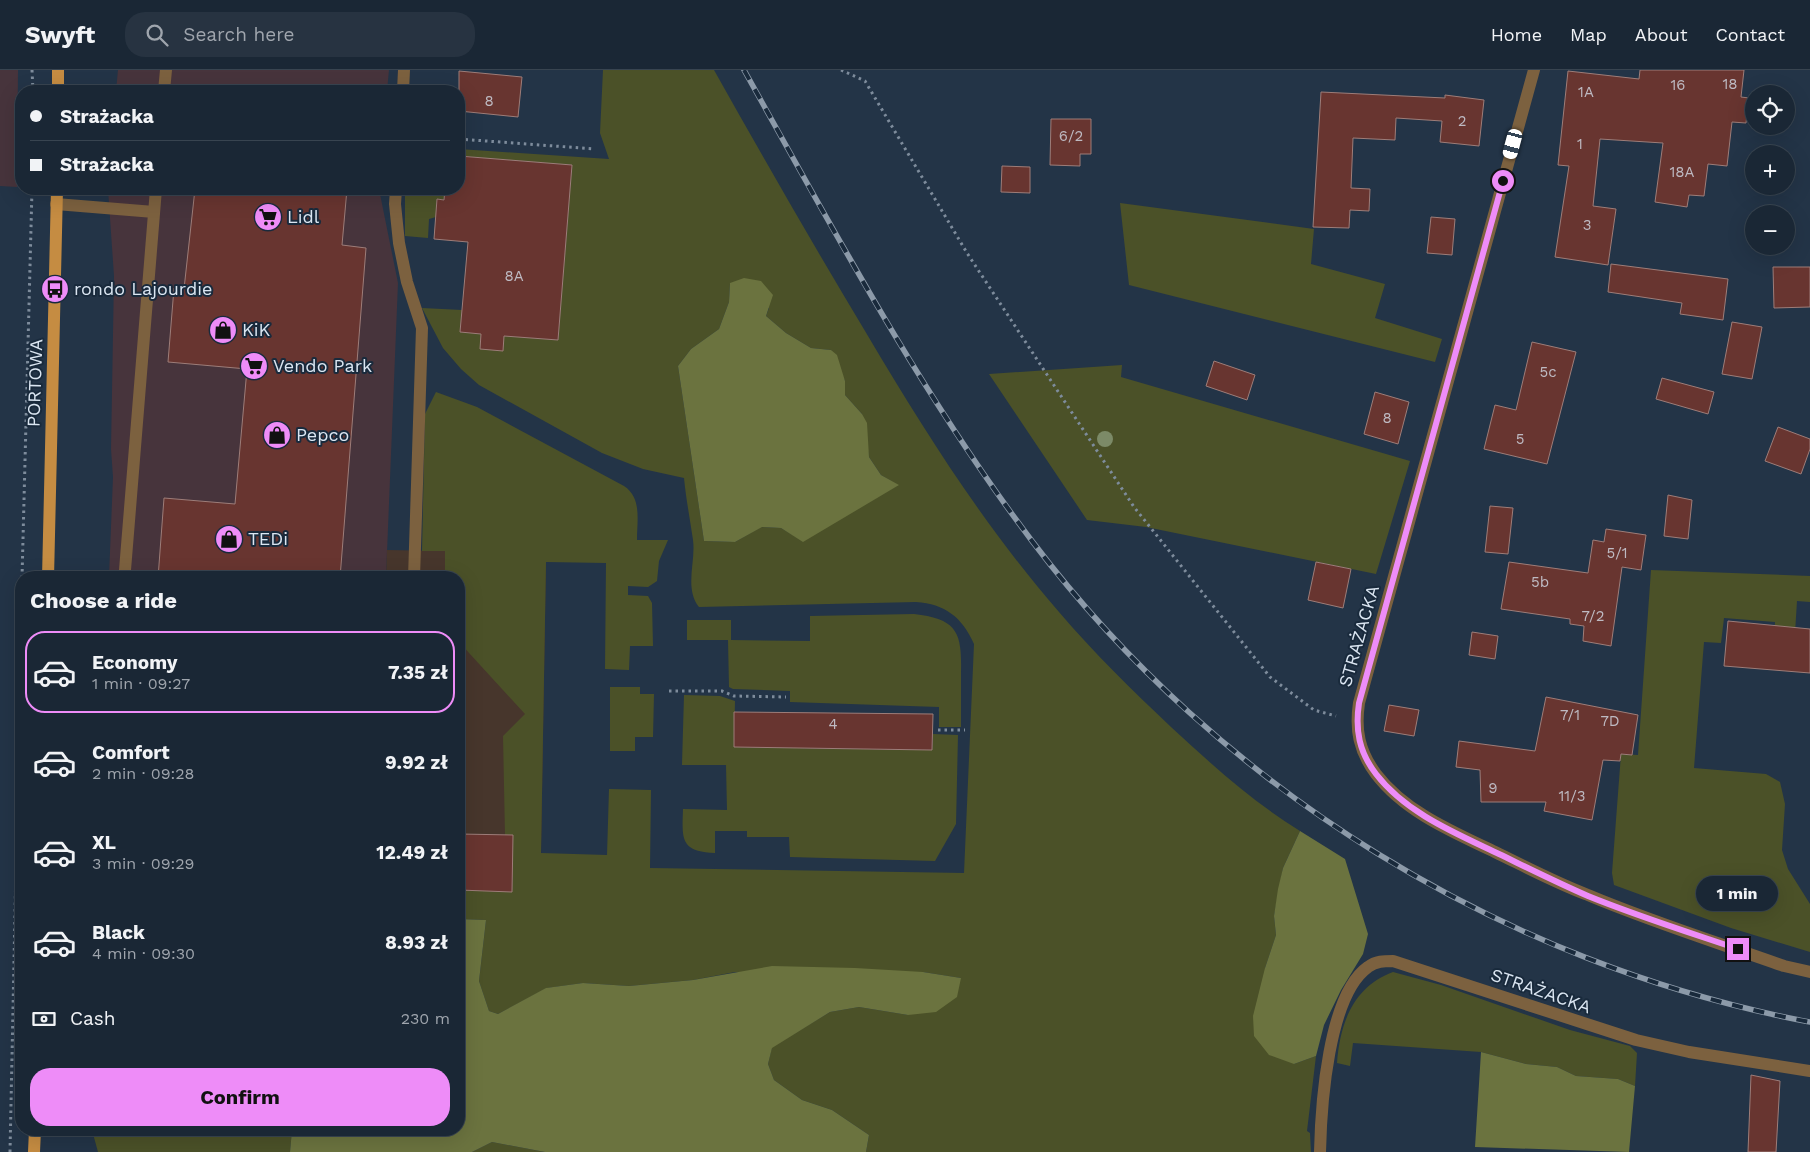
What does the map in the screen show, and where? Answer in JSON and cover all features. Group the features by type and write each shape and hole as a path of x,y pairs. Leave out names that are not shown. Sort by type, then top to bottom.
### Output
{"main road":[{"path":"58,70 58,85"},
{"name":"PORTOWA","path":"48,571 57,195"},
{"path":"34,1152 35,1136"}],"street":[{"path":"165,85 166,70"},
{"path":"403,85 404,70"},
{"name":"STRAŻACKA","path":"1534,70 1359,703 1356,722 1360,746 1376,774 1392,791 1418,812 1442,827 1604,902 1784,966 1810,972"},
{"path":"125,570 155,195"},
{"path":"396,195 399,243 407,282 422,328 414,571"},
{"path":"56,204 154,212"},
{"name":"STRAŻACKA","path":"1320,1152 1326,1072 1338,1014 1360,974 1377,962 1393,961 1636,1040 1689,1052 1810,1071"}],"path":[{"path":"32,70 33,85"},
{"path":"841,70 865,81 967,254 1140,515 1270,677 1314,710 1356,722"},
{"path":"465,139 595,149"},
{"path":"22,571 32,195"},
{"path":"669,692 722,691 734,696 786,697"},
{"path":"938,730 965,730"},
{"path":"10,1152 15,914"}],"shaded area":[{"path":"0,70 18,70 18,85 15,85 15,187 0,186"},
{"path":"118,70 389,70 388,85 117,85"},
{"name":"Vendo Park","path":"108,195 380,195 398,283 386,571 109,571 113,477 111,449 114,276"},
{"path":"387,550 445,551 546,562 541,854 465,914 465,571 386,571"}],"green space":[{"path":"603,70 714,70 809,237 890,372 957,478 1006,547 1072,627 1142,699 1233,782 1266,808 1300,831 1283,868 1274,916 1276,935 1265,968 1294,1064 1316,1056 1307,1131 1310,1133 1311,1152 866,1152 869,1135 832,1110 802,1100 774,1080 768,1064 772,1047 830,1012 859,1007 908,1015 961,978 923,972 735,972 693,980 629,986 583,983 547,988 498,1014 489,1011 479,981 486,920 465,919 465,890 512,891 513,835 505,835 503,736 525,714 465,649 465,571 445,571 445,551 422,551 425,414 436,392 477,407 624,486 630,491 636,503 638,517 637,540 668,540 659,561 657,581 648,587 628,586 628,595 648,596 652,603 653,646 630,646 629,670 605,669 606,563 546,562 541,853 607,855 609,789 651,790 650,868 964,873 974,644 958,619 944,609 916,602 699,607 692,592 694,548 684,478 643,469 602,453 479,385 461,369 443,348 422,308 462,310 460,332 558,340 572,165 465,156 465,149 609,159 600,133","holes":["730,283 769,308 766,316 786,333 811,348 831,350 845,381 845,395 862,414 869,457 881,475 898,485 803,541 781,528 761,527 735,542 704,541 678,366 691,349 719,329 729,302"]},
{"path":"405,195 444,195 444,200 437,199 436,217 429,219 428,238 405,236"},
{"path":"1120,203 1314,229 1311,264 1385,284 1375,318 1442,339 1435,362 1129,285"},
{"path":"744,278 761,281 773,295 766,316 786,333 811,348 831,350 837,355 845,381 845,395 862,414 867,423 869,457 881,475 899,485 803,542 781,528 762,527 735,542 704,541 678,366 691,349 719,329 729,302 730,283"},
{"path":"1122,365 1121,377 1410,461 1376,574 1146,527 1087,520 989,374"},
{"path":"1651,570 1810,576 1810,602 1797,601 1794,649 1773,647 1775,622 1724,618 1721,643 1704,642 1694,768 1766,774 1780,782 1785,804 1782,850 1788,869 1810,904 1810,952 1731,928 1614,885 1612,873 1621,754 1638,755"},
{"path":"914,614 928,616 948,624 958,637 961,658 961,727 939,727 939,707 790,702 790,691 733,689 729,687 728,640 687,640 687,620 731,620 731,640 810,641 810,616"},
{"path":"610,687 640,687 640,694 654,694 653,737 635,737 635,751 610,751"},
{"path":"684,695 720,696 735,701 734,747 932,750 933,734 958,735 956,824 935,861 790,857 789,837 747,837 747,831 715,831 715,853 695,850 689,847 683,836 683,809 727,810 726,765 682,765"},
{"path":"1300,831 1345,859 1368,934 1363,954 1341,990 1324,1025 1316,1056 1294,1064 1269,1055 1254,1036 1253,1016 1265,968 1276,935 1274,916 1283,868"},
{"path":"465,919 486,920 479,981 489,1011 498,1014 546,988 583,983 629,986 693,980 772,966 923,972 961,978 957,997 936,1012 908,1015 859,1007 830,1012 772,1048 768,1064 774,1080 802,1100 832,1110 869,1135 866,1152 545,1152 492,1142 472,1152 290,1152 291,1136 465,1136"},
{"path":"1393,972 1441,985 1570,1030 1630,1046 1637,1053 1635,1086 1618,1079 1576,1076 1557,1067 1526,1064 1481,1052 1353,1043 1350,1066 1337,1063 1341,1034 1351,1008 1368,987"},
{"path":"1481,1052 1526,1064 1557,1067 1576,1076 1618,1079 1635,1086 1629,1152 1475,1147"},
{"path":"94,1136 291,1136 290,1152 98,1152"},
{"path":"492,1142 545,1152 472,1152"}],"building":[{"path":"1640,70 1744,70 1741,97 1745,98 1745,123 1732,122 1727,166 1708,164 1704,196 1689,195 1687,207 1655,202 1663,143 1600,139 1593,206 1616,209 1608,265 1555,257 1569,166 1558,165 1568,71 1639,79"},
{"path":"459,71 522,77 518,117 465,112 465,85 459,85"},
{"path":"1321,92 1445,98 1445,95 1484,100 1479,146 1440,142 1442,121 1396,118 1395,140 1353,138 1351,188 1370,189 1369,211 1350,210 1349,228 1313,227"},
{"path":"1051,119 1091,119 1091,154 1080,154 1080,166 1050,165"},
{"path":"465,156 572,165 558,340 504,336 503,351 480,349 481,334 460,332 468,242 434,239 437,199 444,200 444,195 465,195"},
{"path":"1002,166 1030,167 1030,193 1001,192"},
{"path":"194,195 346,195 342,245 366,248 341,571 159,571 164,498 235,504 247,369 168,362 174,288 184,289"},
{"path":"1431,217 1455,219 1452,255 1427,253"},
{"path":"1611,264 1728,279 1723,320 1680,314 1682,303 1608,292"},
{"path":"1773,267 1810,267 1810,307 1774,308"},
{"path":"1732,322 1762,327 1752,379 1722,374"},
{"path":"1532,342 1576,352 1547,464 1484,449 1495,405 1516,410"},
{"path":"1214,361 1255,375 1247,400 1206,386"},
{"path":"1662,378 1714,392 1708,414 1656,399"},
{"path":"1375,392 1409,402 1398,444 1364,434"},
{"path":"1778,427 1810,439 1810,449 1801,474 1765,461"},
{"path":"1668,495 1692,500 1688,539 1664,536"},
{"path":"1490,506 1513,508 1508,554 1485,552"},
{"path":"1606,529 1646,535 1641,570 1622,567 1611,646 1583,641 1584,626 1570,624 1570,619 1501,609 1509,562 1588,573 1593,540 1604,542"},
{"path":"1316,562 1351,569 1343,608 1308,600"},
{"path":"1728,621 1810,629 1810,673 1724,666"},
{"path":"1472,632 1498,636 1495,659 1469,655"},
{"path":"1546,697 1638,715 1632,755 1621,754 1620,761 1603,760 1592,820 1544,811 1546,802 1481,802 1480,770 1456,767 1459,741 1535,751"},
{"path":"1389,705 1419,710 1414,736 1384,731"},
{"path":"734,712 933,714 932,750 734,747"},
{"path":"465,834 513,835 512,892 465,890"},
{"path":"1751,1075 1780,1081 1776,1152 1748,1152"}],"railway":[{"path":"744,70 880,311 991,485 1032,541 1107,631 1190,713 1280,787 1377,853 1479,910 1586,958 1697,995 1810,1022"}],"place":[{"name":"Lidl","path":"268,217"},
{"name":"rondo Lajourdie","path":"55,289"},
{"name":"KiK","path":"223,330"},
{"name":"Vendo Park","path":"254,366"},
{"name":"Pepco","path":"277,435"},
{"name":"TEDi","path":"229,539"}],"route":[{"path":"1503,181 1359,703 1356,722 1360,746 1376,774 1392,791 1418,812 1442,827 1586,895 1738,949"}]}
